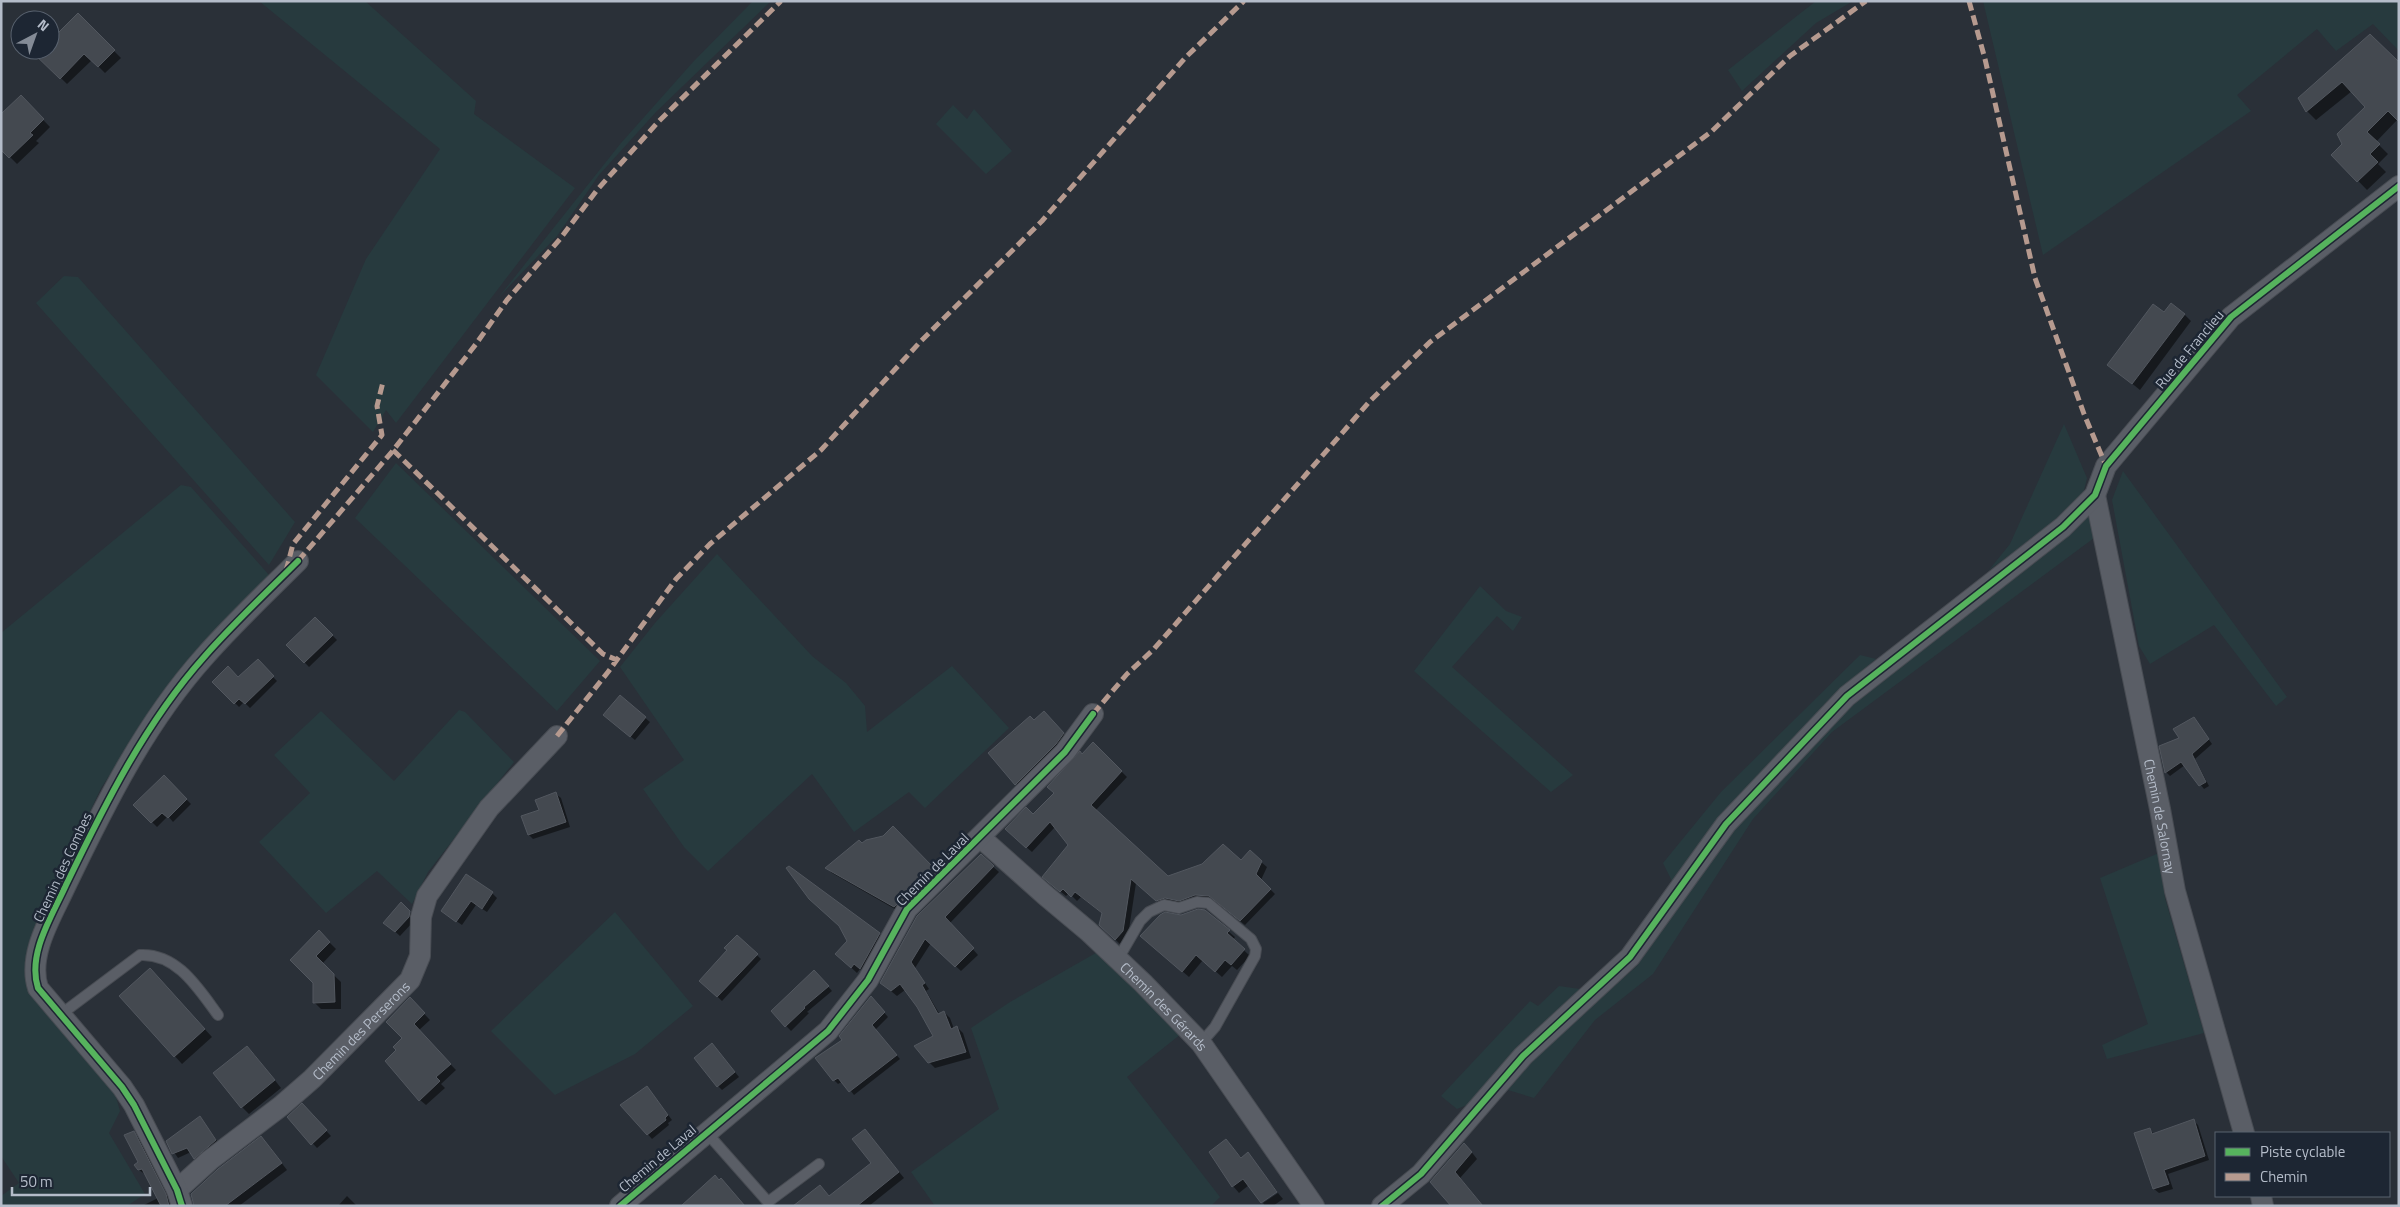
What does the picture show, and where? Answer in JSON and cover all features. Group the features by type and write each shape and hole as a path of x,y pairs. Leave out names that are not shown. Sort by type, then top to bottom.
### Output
{"street":[{"name":"Rue de Franclieu","path":"2095,495 2106,466 2231,317 2399,186"},
{"name":"Chemin de Salornay","path":"2095,495 2160,809 2175,892 2244,1132"},
{"path":"1382,1206 1421,1174 1523,1056 1630,957 1726,824 1847,696 2038,548 2095,495"},
{"name":"Chemin des Combes","path":"180,1198 134,1105 122,1087 38,988 34,974 38,952 50,920 123,771 171,698 205,656 298,561"},
{"name":"Chemin de Laval","path":"620,1206 828,1031 868,980 907,909 981,838 1065,752 1093,714"},
{"name":"Chemin des Perserons","path":"180,1198 210,1160 282,1106 312,1079 410,980 420,956 421,917 427,896 489,808 557,736"},
{"name":"Chemin des Gérards","path":"981,838 1118,959 1201,1043 1314,1206"}],"lane":[{"path":"1118,959 1140,921 1148,912 1164,905 1179,908 1197,902 1208,904 1251,939 1256,949 1255,956 1215,1028 1201,1043"},
{"path":"60,1015 140,955 152,954 167,959 193,981 218,1015"},
{"path":"707,1133 768,1202 819,1164"}],"green space":[{"path":"259,1 365,1 476,101 474,114 575,188 396,423 386,410 373,432 316,375 366,259 440,149"},
{"path":"753,1 771,1 656,112 599,175 557,236 498,298 621,143 693,62"},
{"path":"1816,1 1853,1 1816,23 1742,91 1728,70"},
{"path":"1983,1 2399,1 2399,51 2373,24 2336,51 2317,29 2237,95 2251,111 2043,255"},
{"path":"953,105 967,119 974,109 1012,151 986,174 936,124"},
{"path":"64,276 78,277 295,522 269,565 36,303"},
{"path":"2064,424 2087,478 2082,498 2027,543 1989,570 2010,544"},
{"path":"396,463 600,661 557,711 355,518"},
{"path":"2123,471 2287,697 2276,706 2214,625 2150,664 2139,646 2112,500"},
{"path":"181,485 191,487 269,575 179,671 101,788 43,912 25,972 41,1005 106,1080 115,1094 120,1111 109,1133 145,1194 127,1206 1,1206 1,1196 19,1183 1,1156 1,633"},
{"path":"2090,510 2094,538 1832,732 1753,819 1653,974 1595,1020 1534,1098 1508,1090 1539,1052 1637,966 1733,828 1856,699 2047,553 2073,531"},
{"path":"717,554 812,656 846,683 865,706 867,732 952,666 1009,728 925,808 909,792 854,832 812,774 708,871 684,847 643,789 684,760 620,667 655,623"},
{"path":"1480,586 1506,611 1522,617 1513,631 1497,616 1452,667 1573,775 1551,792 1414,671"},
{"path":"1860,655 1876,659 1821,710 1768,764 1672,881 1663,863 1721,792"},
{"path":"459,710 465,712 514,762 428,872 412,904 377,871 326,913 259,842 310,793 274,755 321,711 394,781"},
{"path":"2159,853 2165,898 2204,1033 2107,1059 2102,1045 2148,1024 2100,878"},
{"path":"615,912 693,1006 635,1054 555,1095 491,1031"},
{"path":"1101,950 1181,1034 1127,1077 1220,1197 1211,1206 935,1206 911,1172 999,1109 971,1028 1010,1002"},
{"path":"1559,986 1580,989 1472,1103 1457,1109 1441,1096 1530,1001 1538,1006"}],"building":[{"path":"78,13 115,50 98,67 84,54 60,79 40,60 60,60 60,31"},
{"path":"2370,34 2399,62 2399,122 2388,111 2367,132 2380,144 2370,154 2378,162 2357,182 2331,155 2342,144 2337,134 2365,107 2342,82 2306,112 2298,98"},
{"path":"21,95 44,119 30,133 33,135 9,158 1,150 1,114"},
{"path":"2171,303 2185,314 2132,384 2107,365 2153,304 2164,312"},
{"path":"315,617 333,635 304,663 286,645"},
{"path":"258,659 274,676 245,704 239,699 234,704 212,682 228,666 238,677"},
{"path":"620,695 646,717 630,737 603,715"},
{"path":"1044,711 1064,733 1056,744 1015,785 988,753 1030,716 1034,720"},
{"path":"2194,717 2209,739 2192,754 2206,782 2199,786 2181,762 2165,773 2159,746 2179,738 2173,729"},
{"path":"1093,742 1122,771 1091,805 1168,876 1202,864 1223,844 1241,860 1250,850 1262,861 1256,874 1271,889 1240,921 1209,896 1195,895 1179,901 1165,898 1156,901 1131,879 1123,931 1115,940 1099,925 1102,913 1075,892 1071,897 1063,889 1060,892 1042,877 1068,845 1050,822 1026,848 1005,829 1026,807 1033,814 1054,793 1047,787 1080,751 1082,754"},
{"path":"164,775 187,799 168,818 162,813 151,823 133,805"},
{"path":"556,792 566,822 528,835 521,816 539,810 535,800"},
{"path":"893,826 933,867 894,907 825,868 859,840 862,843 866,840 883,836"},
{"path":"981,854 994,866 945,917 974,948 955,967 925,939 911,962 925,983 922,985 938,1014 944,1011 951,1029 957,1026 966,1052 928,1063 914,1046 933,1036 917,1007 900,984 891,991 880,983 917,916"},
{"path":"789,866 880,933 860,969 854,964 851,968 835,954 847,941 839,926 809,899 786,868"},
{"path":"466,874 493,892 482,909 471,901 456,922 441,911"},
{"path":"401,902 410,911 409,917 395,932 383,923"},
{"path":"1198,909 1205,910 1230,930 1227,933 1245,949 1231,965 1225,960 1215,972 1196,955 1182,972 1140,936 1165,912 1181,915"},
{"path":"319,930 330,942 316,956 334,974 335,1002 313,1003 313,983 290,960"},
{"path":"737,935 758,954 717,997 699,981 727,950 724,948"},
{"path":"150,968 205,1029 174,1057 119,996"},
{"path":"814,970 829,986 804,1007 785,1027 771,1011"},
{"path":"871,996 885,1012 872,1025 897,1055 849,1092 838,1078 833,1081 815,1058 842,1040 839,1036"},
{"path":"410,997 425,1013 414,1024 451,1064 436,1077 440,1081 419,1101 385,1061 396,1050 393,1047 402,1038 386,1022"},
{"path":"712,1043 735,1072 717,1087 694,1058"},
{"path":"247,1046 275,1080 241,1108 213,1073"},
{"path":"647,1086 668,1115 665,1118 666,1120 647,1135 620,1105"},
{"path":"302,1103 327,1130 311,1145 287,1117"},
{"path":"200,1116 216,1140 194,1159 187,1148 172,1154 166,1141"},
{"path":"2194,1119 2205,1156 2164,1170 2169,1184 2153,1189 2134,1133 2150,1128 2152,1134"},
{"path":"865,1129 899,1172 857,1206 793,1206 820,1185 829,1196 871,1163 852,1139"},
{"path":"134,1131 166,1194 169,1206 161,1206 142,1169 138,1170 134,1165 138,1162 124,1135"},
{"path":"261,1136 282,1163 225,1206 194,1206 191,1194 218,1169"},
{"path":"1226,1139 1241,1158 1248,1152 1277,1192 1261,1203 1243,1179 1232,1187 1209,1152"},
{"path":"1464,1143 1472,1152 1455,1172 1483,1206 1451,1206 1430,1182"},
{"path":"715,1175 719,1180 721,1178 745,1206 681,1206"}],"marked path":[{"path":"298,561 391,453 476,344 507,300 560,239 597,190 659,121 781,1"},
{"path":"557,736 608,672 676,579 710,544 821,450 921,341 1042,221 1186,57 1244,1"},
{"path":"1093,714 1127,674 1153,650 1370,401 1430,342 1711,132 1790,56 1866,1"},
{"path":"1969,1 1985,59 2035,278 2084,414 2106,466"},
{"path":"286,571 293,544 382,435 377,406 383,382"},
{"path":"393,450 603,654 617,660"}],"cycle path":[{"path":"1382,1206 1421,1174 1523,1056 1630,957 1726,824 1847,696 2063,527 2095,495 2106,466 2231,317 2399,186"},
{"path":"182,1206 177,1190 134,1105 122,1087 38,988 35,975 38,949 54,909 111,795 163,709 205,656 298,561"},
{"path":"620,1206 828,1031 868,980 907,909 1065,752 1093,714"}]}
